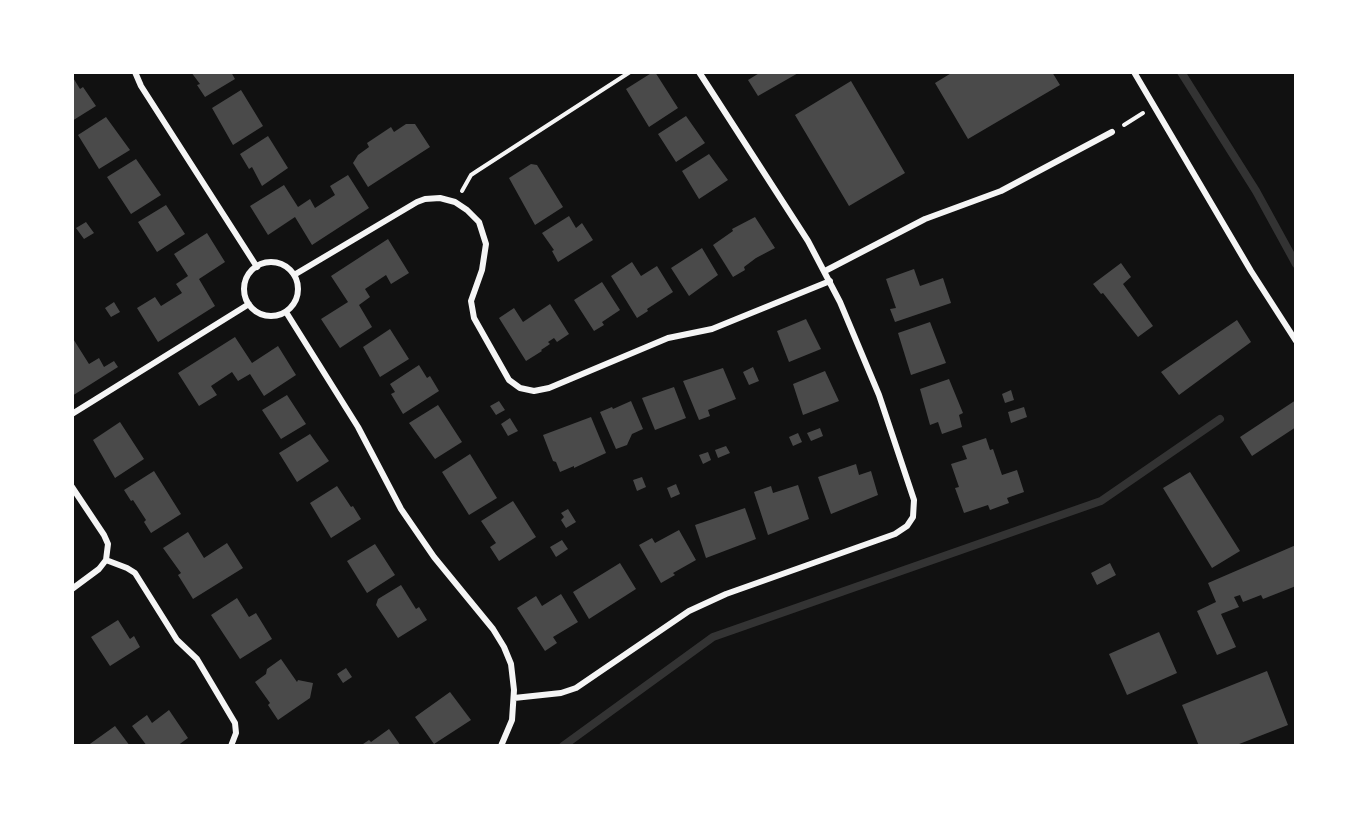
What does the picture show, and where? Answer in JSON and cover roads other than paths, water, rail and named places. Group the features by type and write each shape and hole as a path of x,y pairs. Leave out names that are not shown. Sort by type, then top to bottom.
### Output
{"street":[{"path":"135,72 141,86 257,267"},
{"path":"514,698 561,693 576,688 666,626 699,607 726,594 895,534 910,522 914,511 914,500 879,395 830,281 699,72"},
{"path":"1134,72 1251,271 1296,340"},
{"path":"825,271 925,219 1002,190 1112,132"},
{"path":"294,275 417,202 440,198 455,202 479,222 486,244 482,270 471,301 474,318 509,380 514,385 527,390 549,388 669,338 712,329 830,281"},
{"path":"266,263 275,263 287,268 294,275 298,288 297,299 285,312 279,315 266,315 256,312 249,304 244,285 248,276 257,267 266,263"},
{"path":"72,414 249,304"},
{"path":"285,312 358,427 394,497 414,529 499,637 511,664 514,698 512,720 501,746"},
{"path":"72,487 107,539 108,550 106,560 94,574 72,589"},
{"path":"106,560 135,573 177,640 197,659 235,723 236,733 231,746"}],"waterway":[{"path":"1181,72 1256,191 1296,264"},
{"path":"563,746 713,637 1101,501 1220,419"}]}
